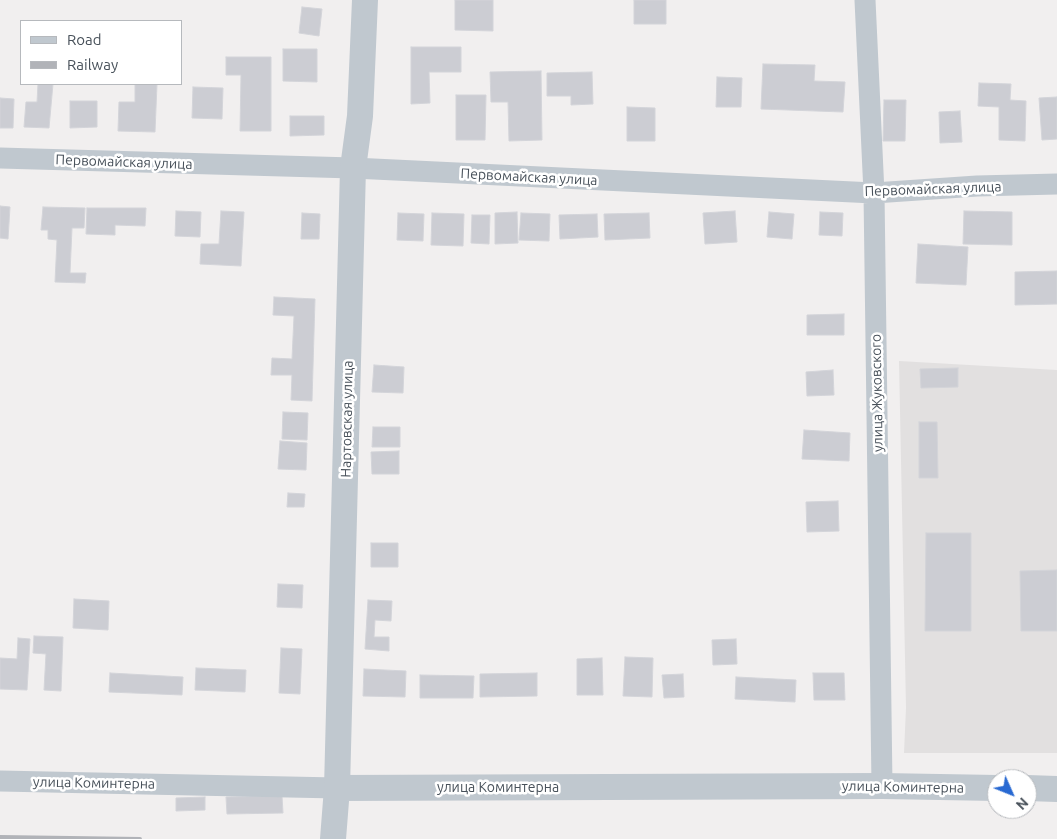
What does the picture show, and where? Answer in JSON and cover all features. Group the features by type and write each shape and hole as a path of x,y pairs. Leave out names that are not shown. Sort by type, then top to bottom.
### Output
{"street":[{"name":"Нартовская улица","path":"333,839 337,788 353,168 360,116 365,0"},
{"name":"улица Жуковского","path":"865,0 874,193 882,786"},
{"name":"Первомайская улица","path":"0,158 353,168 874,193 977,186 1057,184"},
{"name":"улица Коминтерна","path":"0,781 337,788 882,786 987,788"},
{"path":"1037,788 1057,789"}],"shaded area":[{"path":"899,361 1057,370 1057,753 904,753 906,708"}],"building":[{"path":"455,0 493,0 493,31 455,30"},
{"path":"634,0 666,0 666,24 634,24"},
{"path":"302,7 322,9 319,36 299,33"},
{"path":"411,47 461,47 461,72 429,72 430,103 411,104"},
{"path":"283,49 317,49 317,82 283,81"},
{"path":"226,57 271,57 271,131 240,131 241,75 226,75"},
{"path":"763,64 815,65 814,81 845,82 843,112 761,109"},
{"path":"541,71 542,140 509,141 508,102 491,102 490,72"},
{"path":"592,72 593,104 571,105 571,96 547,96 547,73"},
{"path":"717,77 742,78 741,107 716,107"},
{"path":"979,83 1011,84 1010,100 1026,101 1025,141 999,140 999,107 978,106"},
{"path":"38,85 53,85 49,128 24,127 26,102 37,102"},
{"path":"135,85 157,85 155,132 118,131 119,102 135,102"},
{"path":"193,87 223,88 222,119 192,118"},
{"path":"456,95 486,95 485,140 456,140"},
{"path":"1057,97 1057,139 1042,140 1039,98"},
{"path":"0,98 14,99 13,128 0,128"},
{"path":"884,100 906,100 905,141 883,141"},
{"path":"70,101 97,101 97,127 70,128"},
{"path":"627,107 655,108 655,141 627,141"},
{"path":"960,111 962,142 940,143 939,112"},
{"path":"290,116 324,116 324,135 290,136"},
{"path":"0,206 10,207 8,239 0,238"},
{"path":"43,207 85,208 84,228 72,228 70,273 86,273 85,283 55,282 57,240 48,239 48,230 41,230"},
{"path":"87,208 146,208 145,226 115,225 115,235 86,234"},
{"path":"176,211 201,212 200,237 175,236"},
{"path":"221,211 244,212 241,266 200,264 201,244 219,244"},
{"path":"735,211 737,242 705,244 703,213"},
{"path":"964,211 1012,212 1012,245 963,244"},
{"path":"517,212 518,243 495,244 495,213"},
{"path":"769,212 794,214 792,239 767,237"},
{"path":"820,212 843,213 842,236 819,235"},
{"path":"302,213 320,214 319,239 301,239"},
{"path":"398,213 424,214 423,241 397,240"},
{"path":"432,213 464,214 463,246 431,245"},
{"path":"521,213 550,214 549,241 519,240"},
{"path":"649,213 650,238 605,240 604,214"},
{"path":"597,214 598,237 560,239 559,215"},
{"path":"472,215 490,215 489,244 471,243"},
{"path":"918,244 968,247 966,285 916,283"},
{"path":"1057,271 1057,304 1015,305 1015,272"},
{"path":"274,297 315,299 312,401 291,400 292,375 271,375 272,358 292,359 294,316 273,315"},
{"path":"844,314 844,335 807,335 807,315"},
{"path":"374,365 404,367 403,393 372,392"},
{"path":"958,368 958,387 921,388 920,369"},
{"path":"833,370 834,395 807,396 806,372"},
{"path":"283,412 308,413 307,440 282,439"},
{"path":"919,422 937,422 938,478 919,478"},
{"path":"373,427 400,427 400,447 372,447"},
{"path":"804,430 850,433 849,461 802,459"},
{"path":"280,441 307,443 306,470 278,469"},
{"path":"399,451 399,474 372,474 371,452"},
{"path":"288,493 305,494 304,507 287,507"},
{"path":"838,501 839,531 807,532 806,502"},
{"path":"926,533 971,533 971,631 925,631"},
{"path":"371,543 398,543 398,567 371,567"},
{"path":"1057,570 1057,631 1021,631 1020,571"},
{"path":"278,584 303,585 302,608 277,607"},
{"path":"74,599 109,601 108,630 73,628"},
{"path":"368,600 392,601 391,621 375,620 374,637 389,637 389,651 365,649"},
{"path":"34,636 63,637 61,691 44,690 46,654 33,653"},
{"path":"18,638 30,639 27,690 0,689 0,658 17,659"},
{"path":"736,639 737,664 713,665 712,640"},
{"path":"281,648 302,649 300,694 279,693"},
{"path":"625,657 653,658 652,697 623,696"},
{"path":"602,658 603,695 577,695 577,659"},
{"path":"196,668 246,670 245,692 195,690"},
{"path":"364,669 406,671 405,697 363,696"},
{"path":"110,673 183,677 182,695 109,692"},
{"path":"537,673 537,696 480,697 480,674"},
{"path":"813,673 844,673 845,700 814,700"},
{"path":"683,674 684,697 664,698 662,675"},
{"path":"420,675 474,676 473,698 420,698"},
{"path":"736,677 796,680 795,702 735,699"},
{"path":"282,796 283,813 227,814 226,797"},
{"path":"205,797 205,810 176,811 176,798"}],"railway":[{"path":"0,837 140,839"}]}
